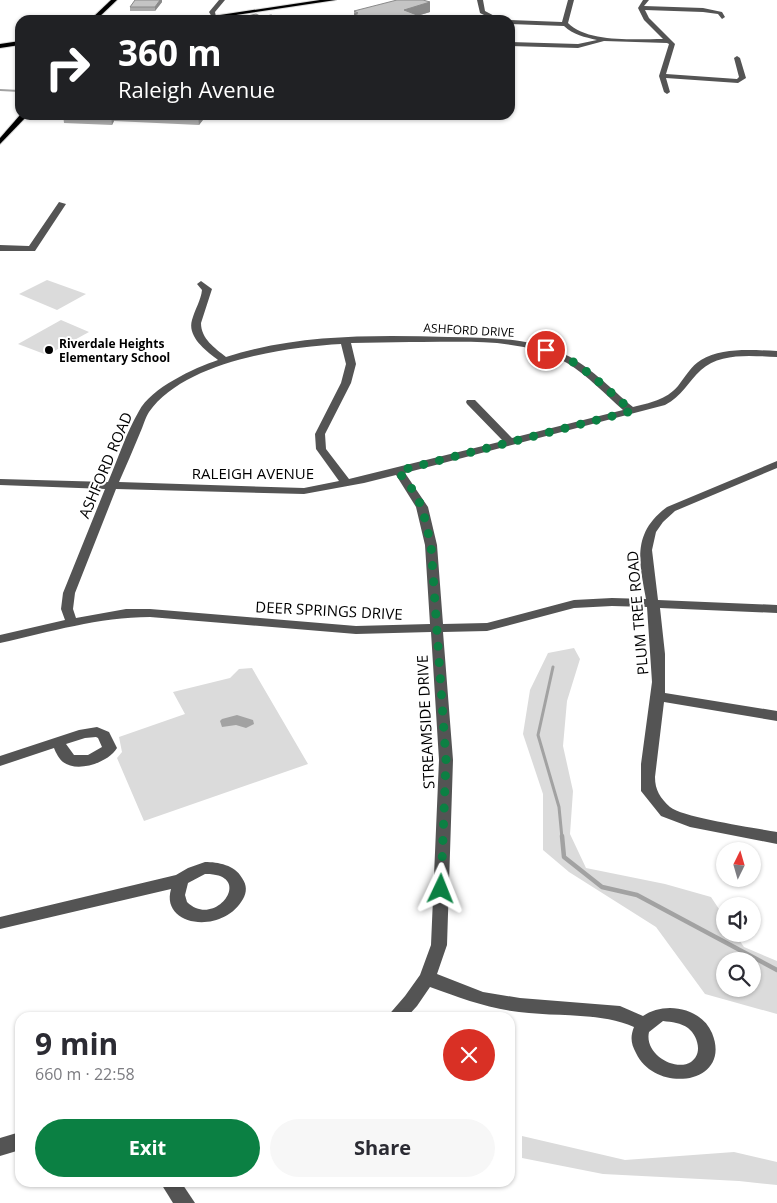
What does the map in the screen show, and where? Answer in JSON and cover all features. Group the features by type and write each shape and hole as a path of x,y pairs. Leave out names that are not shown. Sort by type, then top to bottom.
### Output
{"main road":[{"path":"221,15 333,0"},
{"path":"98,15 112,3"},
{"path":"107,15 111,9 112,3"},
{"path":"0,46 15,44"},
{"path":"0,142 20,120"}],"street":[{"path":"214,15 212,12 222,0"},
{"path":"480,0 482,12 489,15"},
{"path":"565,24 571,0"},
{"path":"641,8 646,0"},
{"path":"641,8 708,10 720,13 722,17"},
{"path":"641,8 648,22 672,46 662,76 667,92"},
{"path":"515,22 565,24 574,32 602,39 669,41"},
{"path":"515,44 578,46 596,43 602,39"},
{"path":"662,76 738,81 743,78 737,58"},
{"path":"0,248 32,249 62,204"},
{"path":"201,284 206,289 206,298 196,323 196,330 208,346 226,362"},
{"name":"ASHFORD DRIVE","path":"345,340 396,338 496,342 546,350 569,359 590,374 632,411"},
{"path":"345,340 351,364 346,383 320,434 321,449 346,484"},
{"name":"ASHFORD ROAD","path":"72,623 67,608 69,593 90,538 114,485 127,448 144,411 153,400 190,374 245,356 296,346 345,340"},
{"name":"RALEIGH AVENUE","path":"0,482 304,491 346,484 661,403 672,398 682,390 698,367 706,362 740,354 777,354"},
{"path":"471,402 510,442"},
{"name":"PLUM TREE ROAD","path":"777,464 671,509 658,519 649,534 646,560 657,633 659,684 649,753 648,791 666,812 690,821 777,838"},
{"path":"764,470 777,476"},
{"name":"STREAMSIDE DRIVE","path":"398,471 412,489 422,507 431,545 446,760 439,944 427,978 412,1001 400,1012"},
{"name":"DEER SPRINGS DRIVE","path":"0,639 126,613 150,612 315,628 436,630 487,627 574,604 612,602 777,609"},
{"path":"657,696 777,716"},
{"path":"0,761 58,742"},
{"path":"0,923 181,880"},
{"path":"427,978 482,999 520,1005 620,1012 644,1024"},
{"path":"0,1147 15,1142"},
{"path":"173,1187 185,1203"}],"shaded area":[{"path":"47,280 86,294 57,310 19,294"},
{"path":"61,320 89,332 47,355 18,344"},
{"path":"574,648 580,659 567,701 563,746 573,791 570,834 586,868 665,884 711,897 716,904 716,942 741,942 744,947 756,952 716,952 716,997 761,997 761,954 777,961 777,1014 705,994 656,927 569,872 543,850 543,794 523,734 530,690 548,653"},
{"path":"252,668 308,764 144,821 117,758 122,752 119,737 185,714 173,692 230,678 239,669"},
{"path":"237,715 253,720 254,724 246,728 236,725 222,727 220,721 222,719"},
{"path":"522,1136 625,1160 734,1152 777,1162 777,1185 739,1181 603,1174 522,1158"}],"building":[{"path":"135,0 160,0 155,7 130,7"},
{"path":"397,0 423,0 430,2 404,10 417,15 357,15 354,14 358,13 354,11"}],"waterway":[{"path":"0,90 15,91"},
{"path":"553,667 538,735 559,807 562,838"},
{"path":"562,836 564,857 602,887 637,895 777,970"}],"place":[{"name":"Riverdale Heights Elementary School","path":"49,350"}],"route":[{"path":"441,889 446,760 431,545 422,507 412,489 398,471 632,411 590,374 569,359 546,350"}]}
